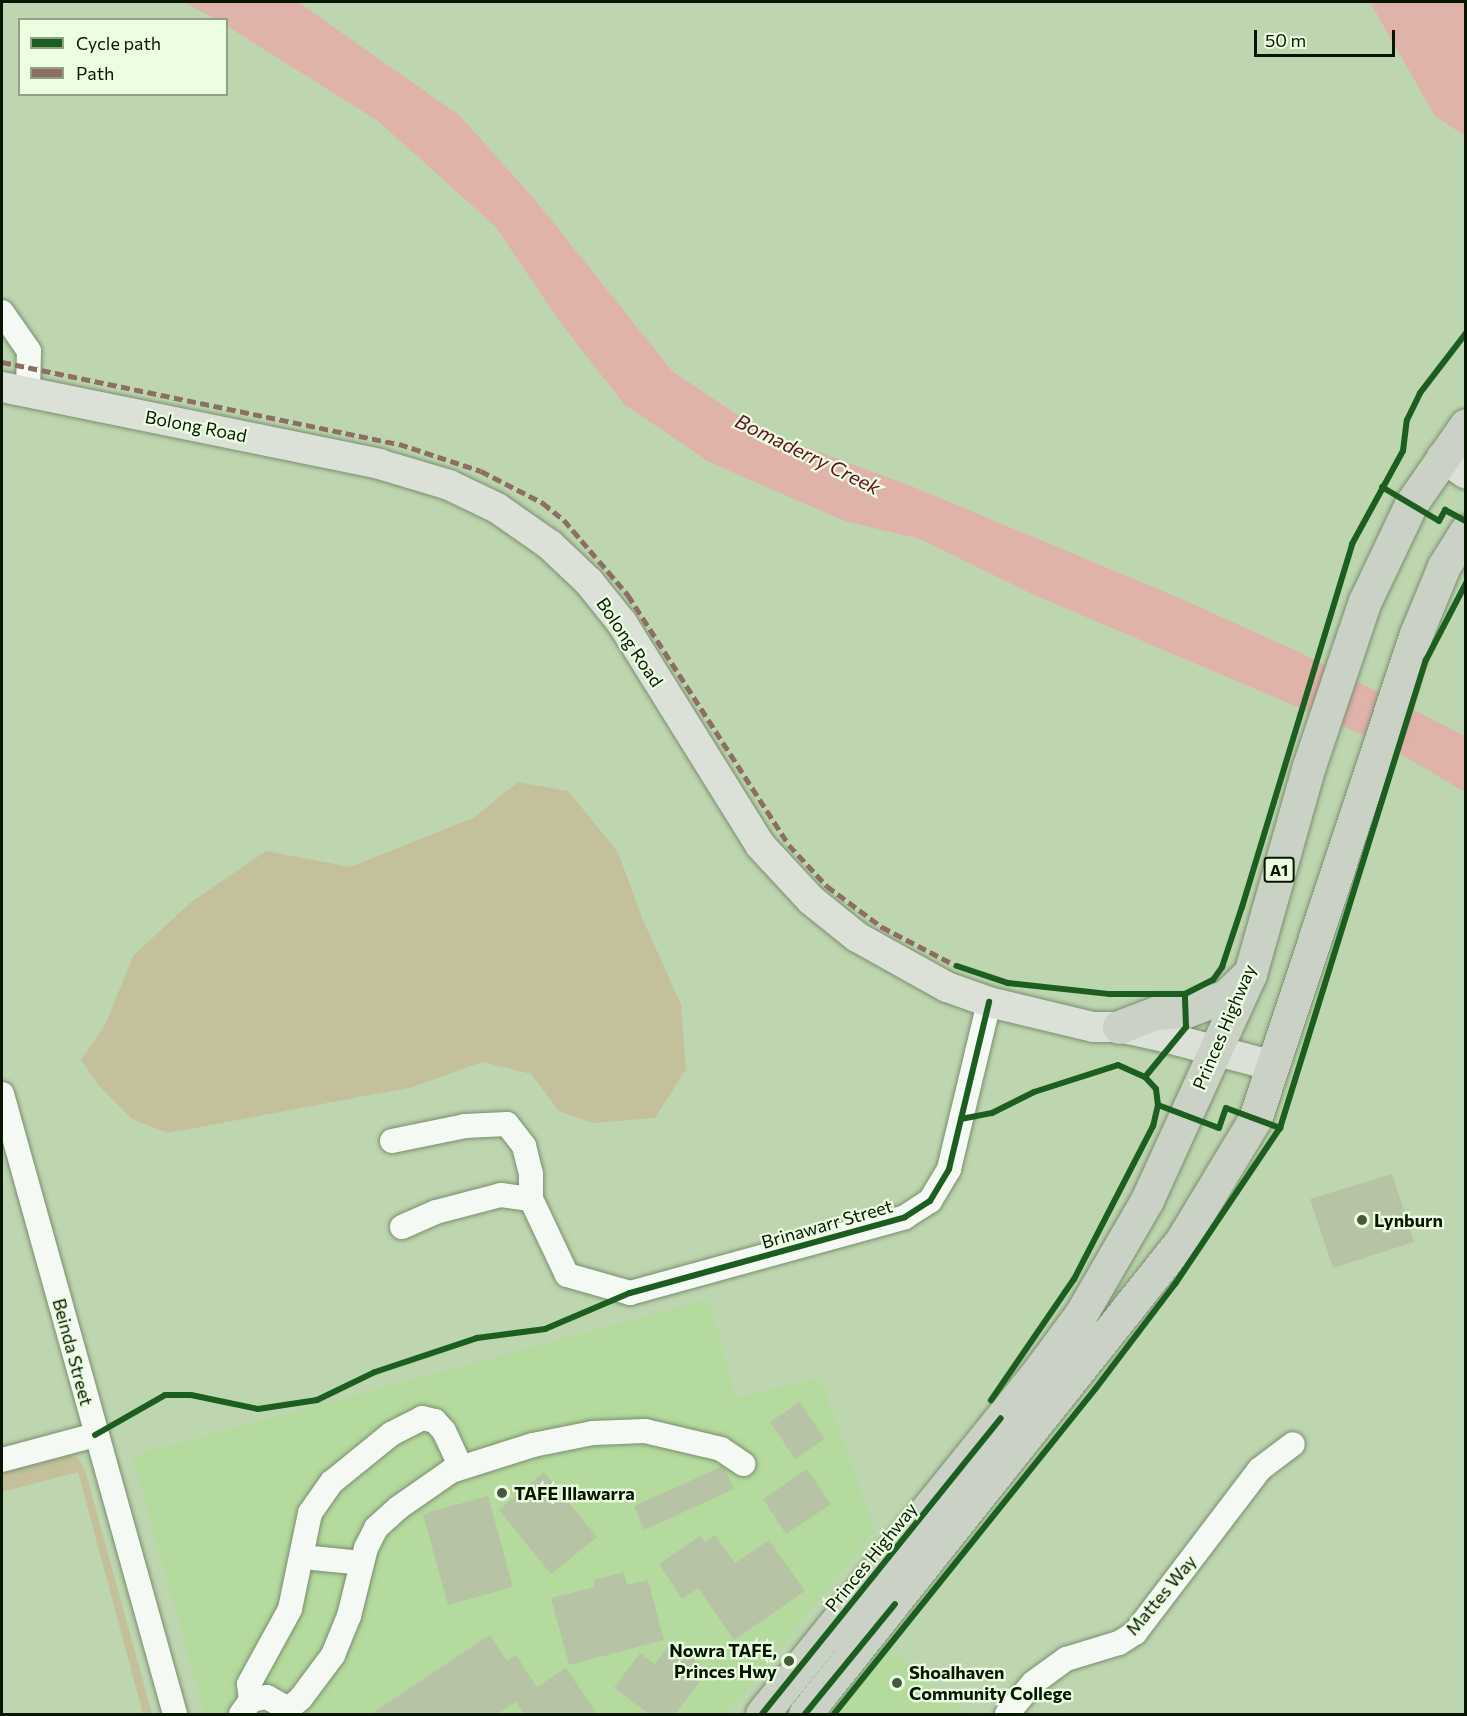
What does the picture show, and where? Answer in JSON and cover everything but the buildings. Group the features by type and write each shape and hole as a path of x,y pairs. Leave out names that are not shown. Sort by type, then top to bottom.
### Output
{"highway":[{"name":"Princes Highway","path":"762,1714 1081,1314 1148,1200 1250,974 1309,766 1346,651 1365,601 1402,523 1459,447"},
{"path":"805,1714 1182,1240 1255,1119 1404,673 1455,564 1466,531"},
{"path":"1106,1027 1156,1013 1186,1011 1226,996 1250,974"}],"main road":[{"name":"Bolong Road","path":"15,390 379,464 449,485 525,526 589,582 622,623 723,792 784,874 857,937 947,987 989,1002 1106,1027 1270,1075"}],"street":[{"path":"2,312 29,351 15,390"},
{"name":"Brinawarr Street","path":"531,1199 567,1275 630,1293 875,1228 905,1217 930,1201 949,1169 989,1002"},
{"name":"Beinda Street","path":"2,1094 95,1435 175,1714"},
{"path":"392,1141 465,1126 507,1124 524,1146 531,1174 531,1199 501,1195 436,1212 402,1227"},
{"path":"246,1707 249,1684 290,1609 310,1513 332,1482 391,1434 422,1418 435,1421 452,1445 460,1467"},
{"path":"246,1707 267,1697 285,1713 301,1698 333,1655 349,1616 362,1563 376,1528 398,1508 460,1467 533,1445 593,1433 645,1431 721,1449 744,1464"},
{"path":"2,1460 95,1435"},
{"name":"Mattes Way","path":"1007,1714 1033,1683 1066,1659 1119,1643 1135,1633 1260,1469 1293,1444"},
{"path":"302,1557 362,1563"}],"shaded area":[{"path":"518,782 568,791 618,852 642,918 681,1004 686,1069 655,1118 592,1123 559,1111 531,1074 482,1062 413,1087 168,1133 132,1119 100,1087 81,1060 105,1025 133,956 190,903 266,851 350,867 473,818"},
{"name":"TAFE Illawarra","path":"709,1299 735,1398 820,1378 875,1530 727,1714 205,1714 132,1456"},
{"path":"69,1456 77,1457 85,1470 152,1714 143,1714 78,1472 2,1492 2,1473"},
{"name":"Shoalhaven Community College","path":"889,1651 969,1714 839,1714"}],"water":[{"name":"Bomaderry Creek","path":"184,2 298,2 460,116 536,201 672,371 760,430 911,486 1184,600 1303,654 1465,736 1465,792 1382,743 1030,593 920,539 845,521 709,462 624,404 557,318 496,227 378,121 228,27 228,18 213,18"},
{"path":"1370,2 1465,2 1465,136 1435,116"}],"marked path":[{"path":"2,362 399,444 481,471 543,503 564,520 628,595 789,845 827,886 882,927 957,966"}],"cycle path":[{"path":"957,966 1008,983 1110,994 1185,994 1213,980 1222,967 1242,907 1352,544 1403,451 1407,420 1420,393 1466,333"},
{"path":"1382,487 1439,521 1445,510 1466,521"},
{"path":"834,1714 1096,1388 1175,1284 1280,1128 1426,660 1466,583"},
{"path":"1145,1077 1186,1027 1185,994"},
{"path":"95,1435 165,1395 191,1395 258,1409 317,1400 375,1372 477,1338 545,1329 630,1293 905,1217 930,1201 949,1169 989,1002"},
{"path":"961,1119 992,1113 1034,1092 1118,1065 1145,1077 1156,1089 1158,1105 1153,1126 1074,1279 991,1400"},
{"path":"1158,1105 1219,1128 1226,1108 1280,1128"},
{"path":"762,1714 1001,1418"},
{"path":"805,1714 895,1604"}],"place":[{"name":"Lynburn","path":"1362,1220"},
{"name":"TAFE Illawarra","path":"502,1493"},
{"name":"Nowra TAFE, Princes Hwy","path":"789,1661"},
{"name":"Shoalhaven Community College","path":"897,1683"}]}
